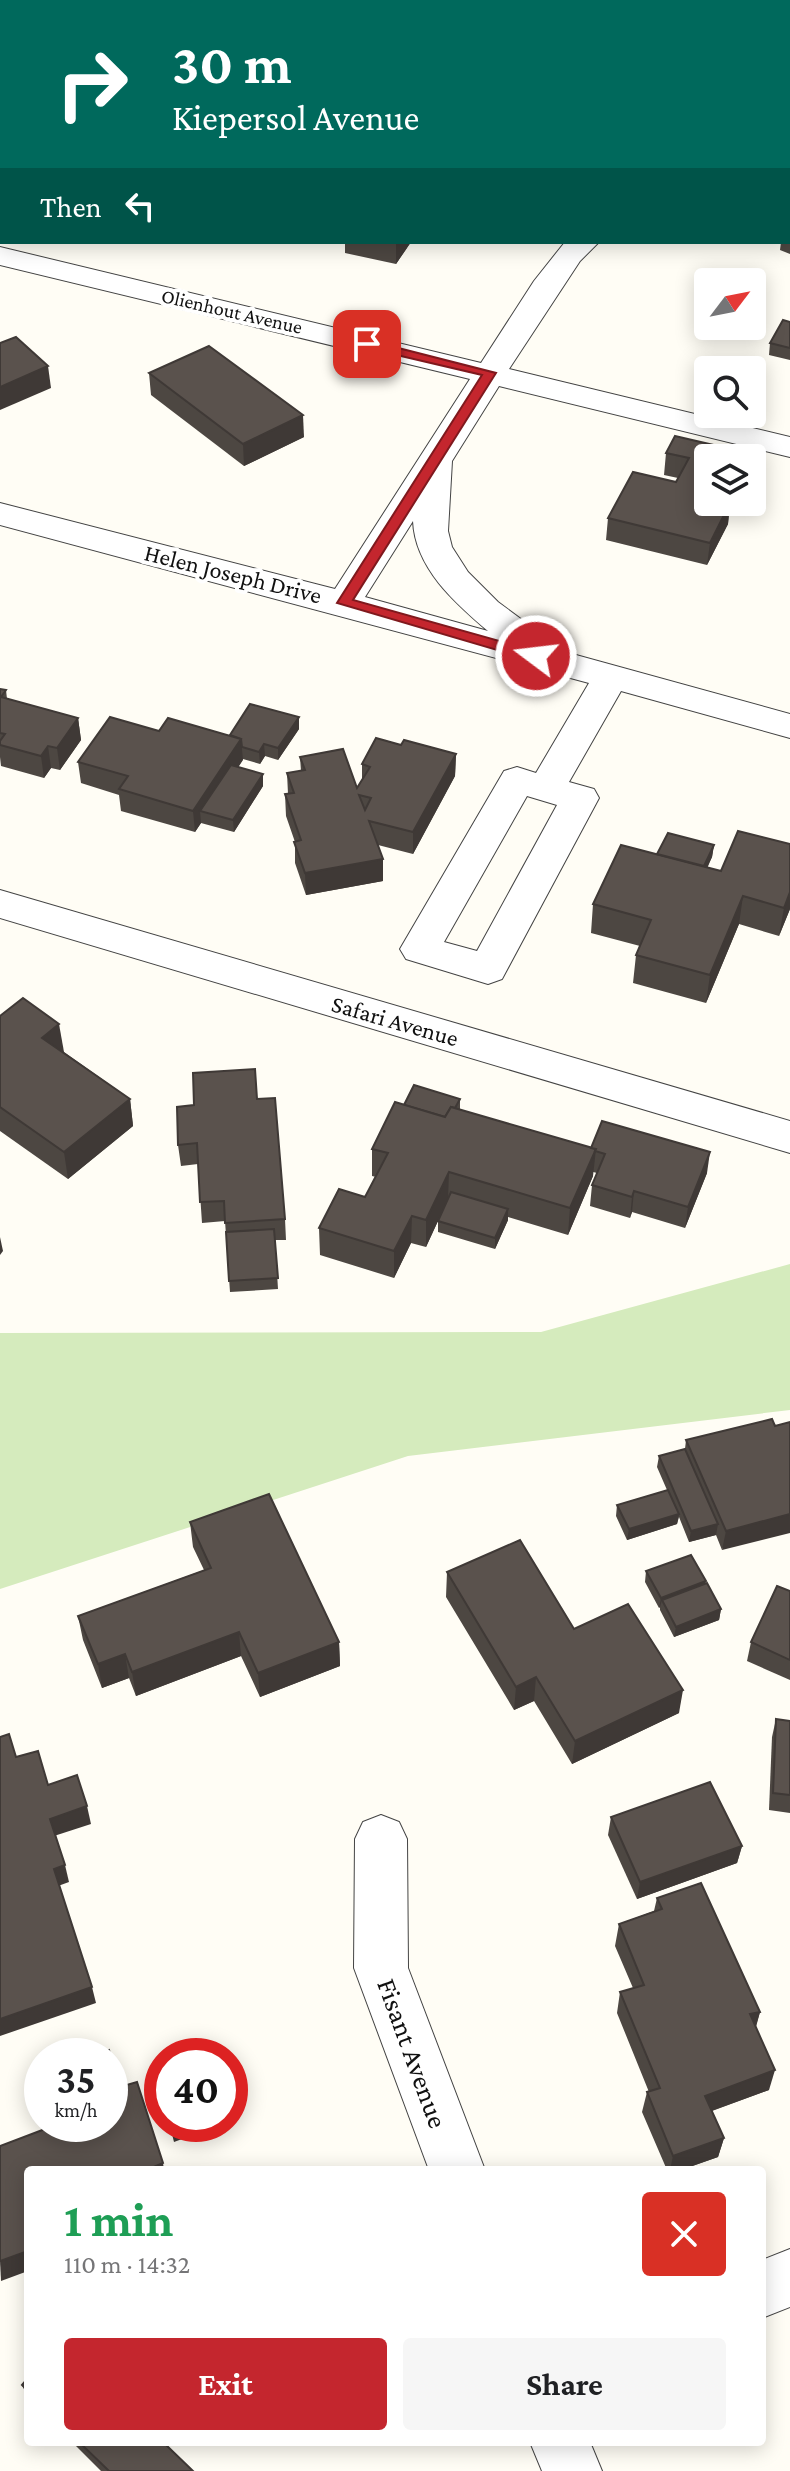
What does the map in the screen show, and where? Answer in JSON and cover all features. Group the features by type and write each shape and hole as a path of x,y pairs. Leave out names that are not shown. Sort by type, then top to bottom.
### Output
{"street":[{"path":"344,603 490,373 569,254 582,244"},
{"name":"Olienhout Avenue","path":"0,256 790,447"},
{"path":"437,457 431,533 440,557 480,606 503,628 564,664"},
{"name":"Helen Joseph Drive","path":"0,514 344,603 790,726"},
{"path":"546,789 611,676"},
{"path":"517,780 546,789 580,798 488,969 420,949 517,780"},
{"name":"Safari Avenue","path":"0,904 790,1137"},
{"name":"Fisant Avenue","path":"381,1839 381,1968 455,2166"},
{"path":"766,2287 790,2278"},
{"path":"562,2446 572,2471"}],"green space":[{"path":"790,1264 790,1410 408,1456 0,1589 0,1333 541,1332"}],"building":[{"path":"783,320 790,322 790,348 770,343"},
{"path":"16,337 48,366 0,387 0,343"},
{"path":"209,346 303,415 243,444 149,373"},
{"path":"675,436 709,444 694,444 694,516 724,516 710,543 608,518 633,472 676,482 689,458 666,453"},
{"path":"0,689 6,690 1,697 78,718 57,748 48,746 41,756 0,745 5,734 0,733"},
{"path":"250,704 299,717 278,748 264,744 259,752 242,747 241,739 230,735"},
{"path":"110,717 159,731 168,718 241,739 193,811 119,789 128,776 78,762"},
{"path":"376,738 401,745 404,740 456,754 413,832 369,821 383,859 305,873 294,842 301,840 285,794 294,793 287,773 305,770 300,757 343,749 357,788 370,767 362,764","holes":["359,795 371,798 365,810"]},
{"path":"231,765 263,774 233,820 200,811"},
{"path":"738,831 790,844 790,892 784,908 743,896 710,975 636,955 651,920 593,904 621,845 721,871"},
{"path":"668,833 714,845 704,866 657,854"},
{"path":"23,998 59,1024 42,1038 130,1099 64,1152 0,1107 0,1016"},
{"path":"255,1069 257,1099 275,1098 285,1219 225,1223 224,1201 200,1202 197,1143 178,1145 177,1107 194,1105 193,1073"},
{"path":"414,1085 460,1099 445,1117 404,1105"},
{"path":"395,1102 445,1117 451,1107 596,1149 570,1208 449,1172 426,1220 412,1216 394,1251 319,1228 339,1189 365,1197 388,1153 372,1149"},
{"path":"602,1121 710,1152 688,1207 634,1191 632,1197 592,1185 605,1154 591,1148"},
{"path":"451,1192 508,1209 495,1238 438,1221"},
{"path":"274,1229 278,1278 229,1281 226,1232"},
{"path":"772,1419 775,1426 790,1422 790,1514 726,1531 686,1440"},
{"path":"685,1449 718,1524 691,1531 659,1456"},
{"path":"668,1490 679,1514 629,1529 617,1505"},
{"path":"269,1494 339,1642 258,1673 239,1632 132,1672 125,1654 98,1664 78,1616 211,1568 190,1522"},
{"path":"520,1540 574,1629 628,1604 683,1690 575,1741 536,1677 516,1687 447,1572"},
{"path":"691,1555 706,1581 661,1598 646,1571"},
{"path":"707,1583 721,1609 676,1627 662,1600"},
{"path":"777,1586 790,1591 790,1660 751,1642"},
{"path":"776,1719 790,1721 790,1795 773,1793"},
{"path":"9,1734 16,1757 38,1751 48,1785 77,1775 87,1806 50,1819 65,1865 54,1869 92,1987 0,2019 0,1737"},
{"path":"710,1782 742,1846 640,1882 611,1817"},
{"path":"701,1883 760,2012 750,2014 775,2070 705,2096 724,2138 673,2156 647,2092 660,2088 620,1992 644,1985 619,1924 662,1909 657,1898"},
{"path":"137,2082 144,2104 144,2142 156,2142 163,2163 156,2166 24,2166 24,2252 0,2261 0,2146 24,2137 24,2142 128,2142 128,2085"},
{"path":"83,2446 167,2446 193,2471 109,2471"}],"route":[{"path":"367,344 490,373 344,603 536,656"}]}
